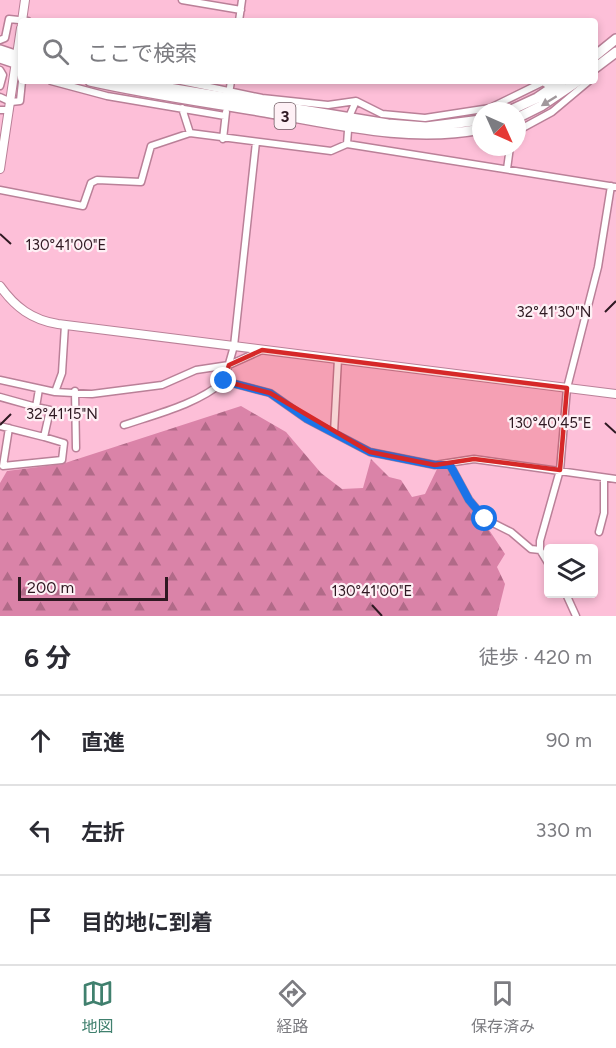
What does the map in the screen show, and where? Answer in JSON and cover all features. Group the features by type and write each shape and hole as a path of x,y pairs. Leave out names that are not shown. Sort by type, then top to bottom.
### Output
{"highway":[{"path":"598,54 616,39"},
{"path":"0,50 18,60"},
{"path":"598,66 616,52"},
{"path":"0,58 18,60"},
{"name":"3","path":"109,84 349,121 426,127 472,121"},
{"name":"3","path":"140,84 227,103"},
{"path":"526,102 558,84"},
{"path":"526,114 574,84"},
{"name":"3","path":"349,121 400,133 439,135 472,130"}],"street":[{"path":"23,18 25,0"},
{"path":"182,0 241,10"},
{"path":"240,18 243,0"},
{"path":"0,40 5,38 9,19 18,21"},
{"path":"598,71 606,59"},
{"path":"0,169 18,60"},
{"path":"0,70 3,75 0,86"},
{"path":"0,110 20,101 22,84"},
{"path":"62,84 107,96 182,108 262,98 328,105 356,101 382,114 425,118 490,108 539,84"},
{"path":"187,84 227,103"},
{"path":"223,139 230,84"},
{"path":"546,84 552,88"},
{"path":"526,126 560,107 586,84"},
{"path":"0,97 10,106"},
{"path":"347,144 349,121 356,101"},
{"path":"182,108 190,134"},
{"path":"0,190 83,206 91,183 97,180 141,182 151,146 190,134 331,151 347,144 613,186 598,267 567,388 560,470 540,550 544,556"},
{"path":"124,425 179,405 215,389 224,381 234,346 256,142"},
{"path":"507,169 509,156"},
{"path":"0,286 23,311 46,322 616,394"},
{"path":"55,392 62,373 65,325"},
{"path":"0,381 55,392 75,391 92,394 162,385 196,370 229,365 262,350"},
{"path":"334,433 338,359"},
{"path":"224,381 270,393 307,419 370,452 435,465 450,465 474,459 616,479"},
{"path":"36,407 39,389"},
{"path":"75,391 76,448"},
{"path":"0,398 50,410 44,437"},
{"path":"0,426 9,428 64,442 62,460 3,466 9,428"},
{"path":"450,465 469,500 485,519 511,532 531,549 540,550"},
{"path":"599,532 604,513 604,477"},
{"path":"568,598 576,616"}],"highlighted area":[{"path":"262,350 567,388 560,470 474,459 435,465 370,452 270,393 224,381 229,365"}],"green space":[{"path":"241,406 286,432 321,473 342,489 363,488 371,459 389,477 401,480 412,497 425,494 437,469 448,468 505,554 497,567 505,584 497,616 0,616 0,483 7,471 62,464"}],"route":[{"path":"224,381 270,393 307,419 370,452 435,465 450,465 469,500 485,519"}]}
